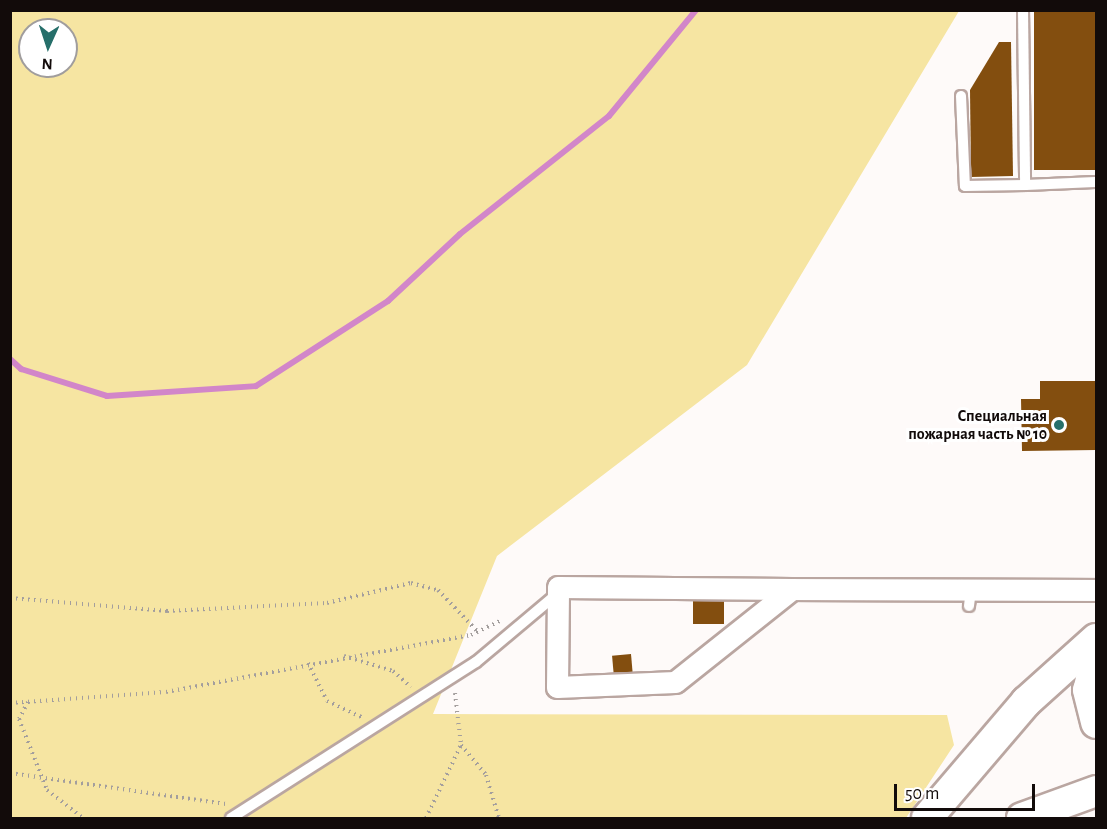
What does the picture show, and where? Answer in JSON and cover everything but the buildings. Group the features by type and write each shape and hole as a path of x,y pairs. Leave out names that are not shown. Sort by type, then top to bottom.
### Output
{"main road":[{"path":"927,819 1026,702 1096,639"},
{"path":"1096,659 1088,690 1096,723"},
{"path":"1022,819 1096,791"}],"street":[{"path":"792,589 675,682 556,687 558,587 792,589 970,597 1096,590"}],"lane":[{"path":"1023,10 1025,185"},
{"path":"962,96 965,186 1096,182"},
{"path":"231,819 462,671 558,594"}],"path":[{"path":"10,598 167,611 327,603 411,583 438,590 478,632"},
{"path":"10,703 166,692 342,655 478,632 508,617"},
{"path":"342,655 411,682 412,703"},
{"path":"308,662 327,701 377,725"},
{"path":"462,671 453,701 461,745 486,775 499,819"},
{"path":"28,701 19,719 47,790 83,819"},
{"path":"426,819 461,745"},
{"path":"10,773 41,774 247,808"}],"shaded area":[{"path":"10,11 959,11 747,365 497,556 433,714 947,715 954,745 906,818 11,818"}],"waterway":[{"path":"10,359 21,369 107,396 256,386 388,301 460,234 609,116 696,10"}],"place":[{"name":"Специальная пожарная часть № 10","path":"1059,425"}]}
